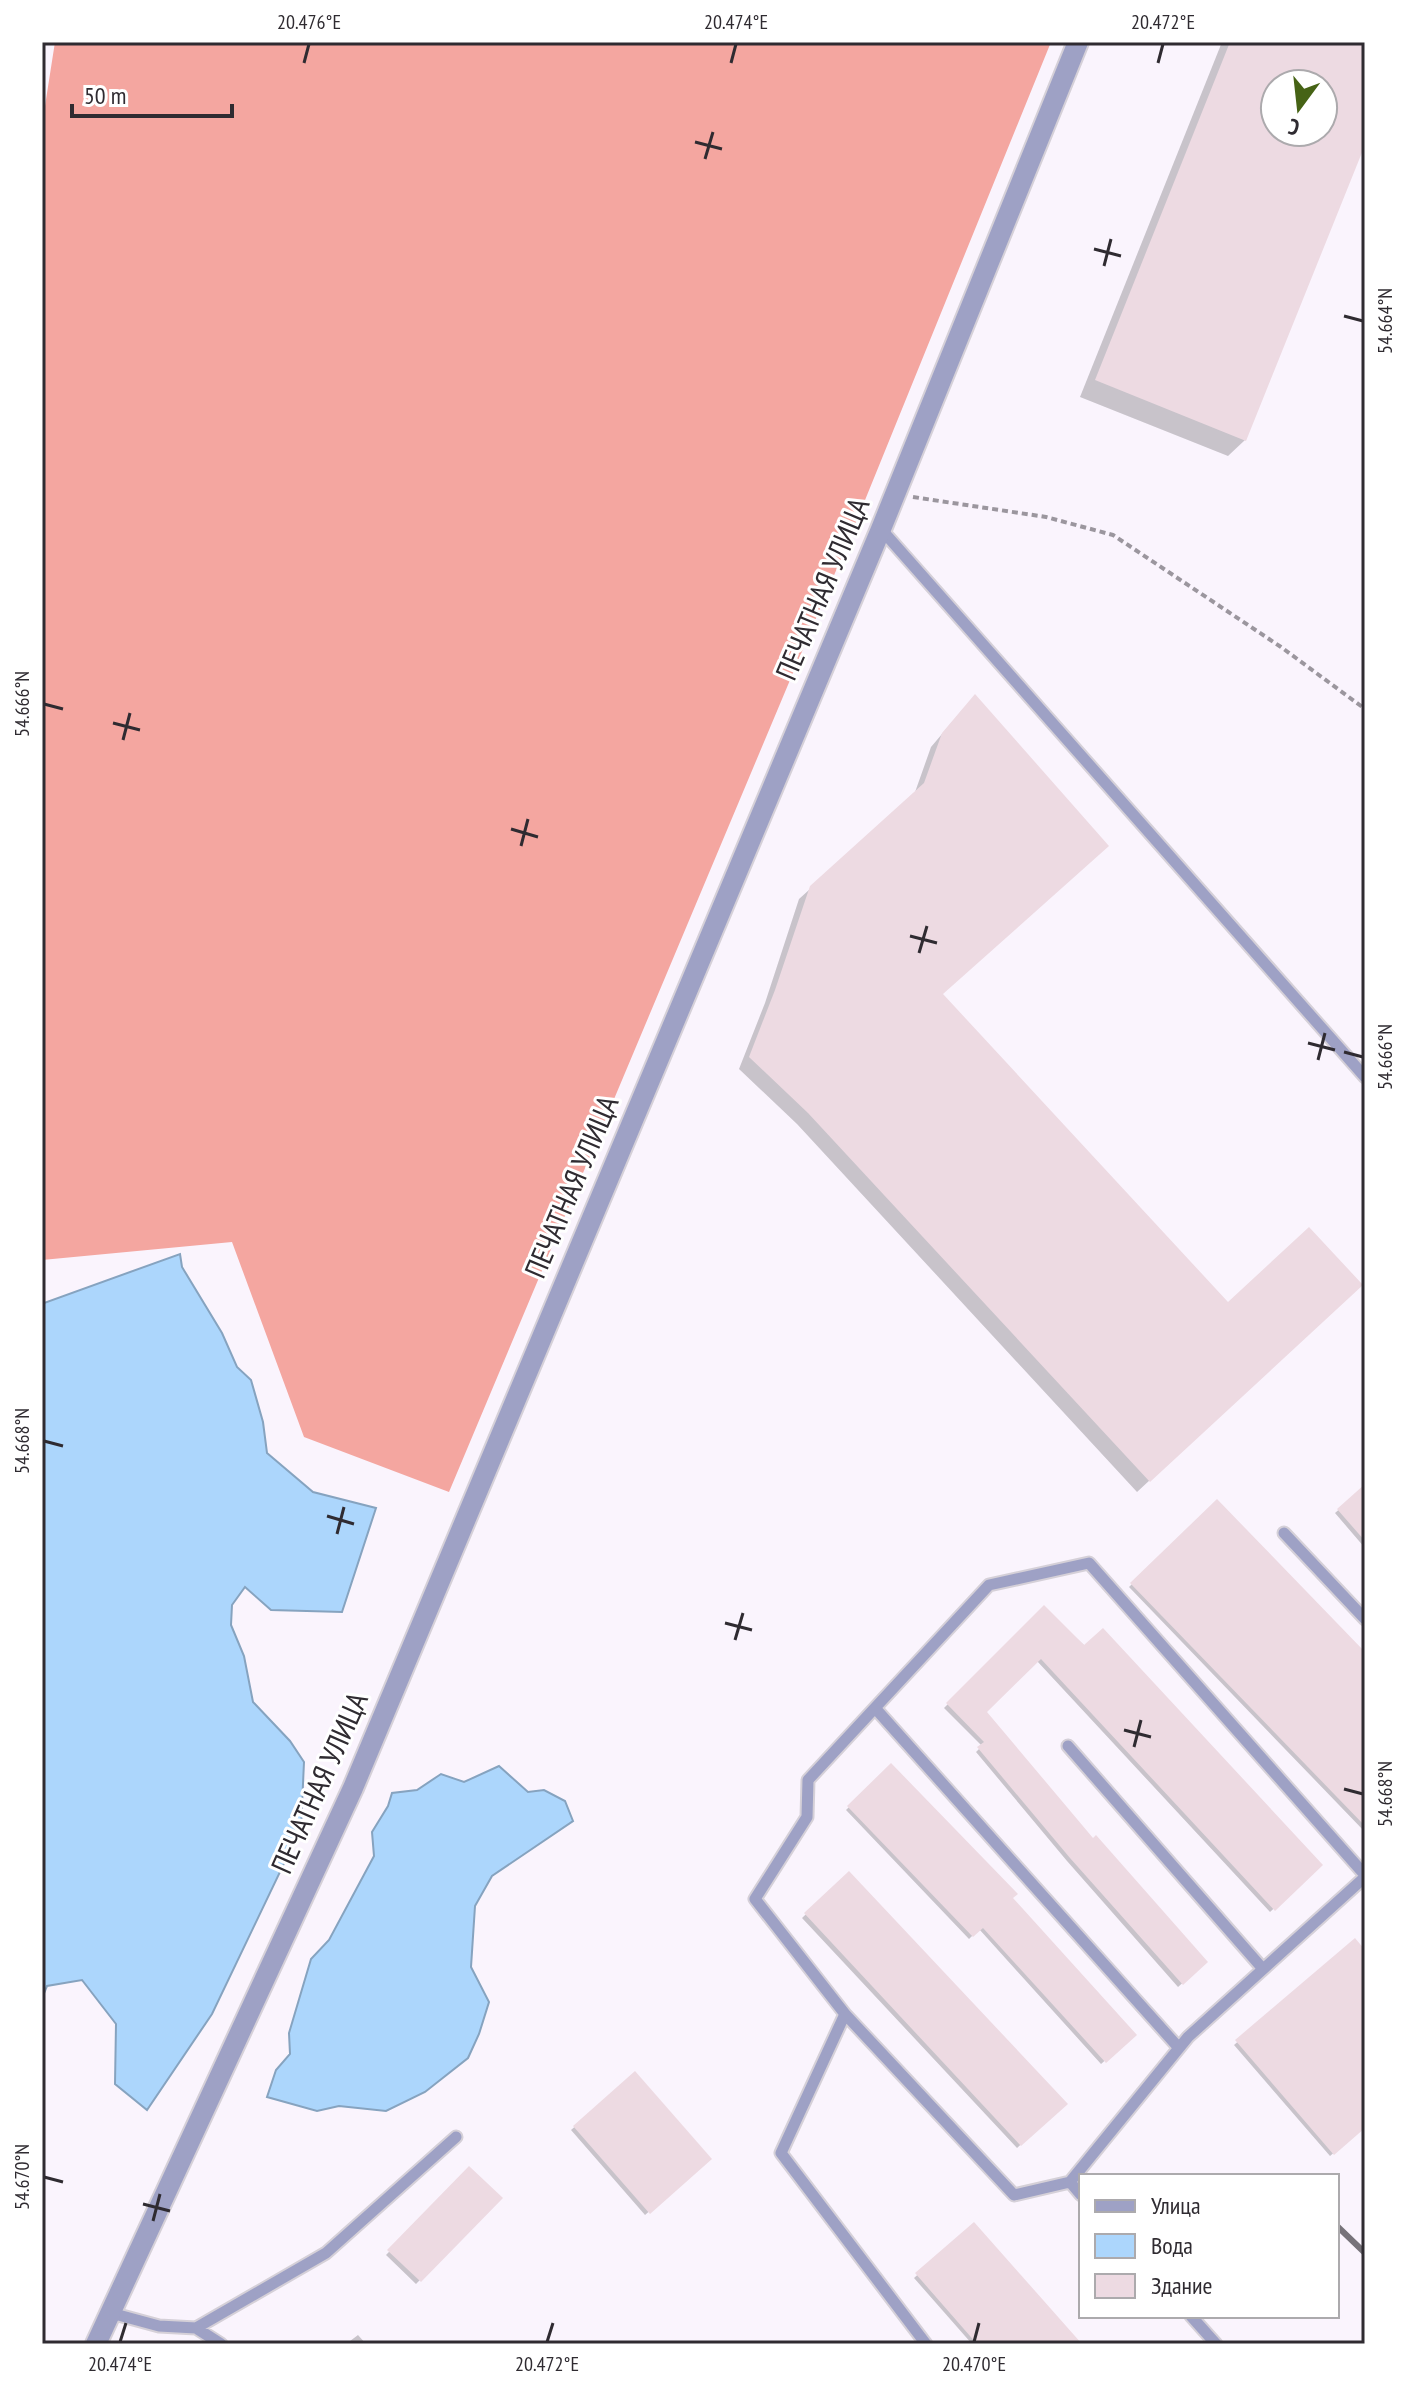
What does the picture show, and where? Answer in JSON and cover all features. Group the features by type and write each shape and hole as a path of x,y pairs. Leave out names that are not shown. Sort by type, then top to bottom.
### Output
{"street":[{"name":"ПЕЧАТНАЯ УЛИЦА","path":"96,2344 353,1788 881,529 1078,42"}],"lane":[{"path":"881,529 1365,1077"},
{"path":"1284,1533 1365,1619"},
{"path":"1089,1563 1365,1876 1188,2037 1070,2182 1014,2195 845,2014 755,1899 807,1817 808,1780 875,1708 989,1585 1089,1563"},
{"path":"875,1708 1179,2048"},
{"path":"1068,1746 1263,1969"},
{"path":"845,2014 781,2153 926,2344"},
{"path":"196,2328 326,2253 456,2137"},
{"path":"1070,2182 1079,2193"},
{"path":"111,2313 159,2326 196,2328 221,2344"},
{"path":"1193,2318 1216,2344"}],"path":[{"path":"895,495 1046,517 1113,535 1281,647 1365,709"}],"shaded area":[{"path":"55,42 1051,42 848,542 449,1492 304,1437 232,1242 42,1260 42,125"}],"water":[{"path":"180,1254 182,1267 222,1333 237,1367 251,1380 263,1422 267,1453 313,1492 376,1508 342,1612 271,1610 245,1587 232,1605 231,1625 244,1656 253,1702 290,1741 304,1762 301,1828 212,2014 147,2110 115,2084 116,2024 82,1980 47,1986 42,1998 42,1307 44,1303"},
{"path":"499,1766 528,1792 544,1790 565,1801 573,1821 492,1876 475,1906 471,1967 489,2002 468,2058 425,2092 386,2111 339,2106 317,2111 267,2097 276,2070 290,2054 289,2033 311,1959 329,1940 374,1856 372,1832 392,1793 417,1790 441,1774 464,1782"}],"building":[{"path":"1230,42 1365,42 1365,145 1246,441 1095,380"},
{"path":"975,694 1109,846 943,994 1228,1302 1309,1227 1363,1285 1150,1482 808,1113 749,1057 810,886 924,783 942,733"},
{"path":"1365,1484 1365,1541 1337,1509"},
{"path":"1217,1499 1365,1652 1365,1826 1130,1583"},
{"path":"1044,1605 1084,1645 1103,1628 1323,1865 1275,1911 1041,1659 987,1712 1093,1838 1096,1835 1208,1962 1183,1985 1070,1858 977,1747 984,1742 946,1703"},
{"path":"891,1763 1018,1894 1013,1898 1137,2035 1106,2063 983,1928 973,1937 847,1806"},
{"path":"849,1871 1068,2104 1021,2146 804,1913"},
{"path":"1355,1938 1365,1950 1365,2128 1334,2155 1235,2040"},
{"path":"635,2071 712,2159 650,2214 573,2126"},
{"path":"469,2166 503,2198 421,2282 387,2250"},
{"path":"974,2222 1082,2344 977,2344 915,2273"}],"railway":[{"path":"1339,2228 1365,2253"}]}
